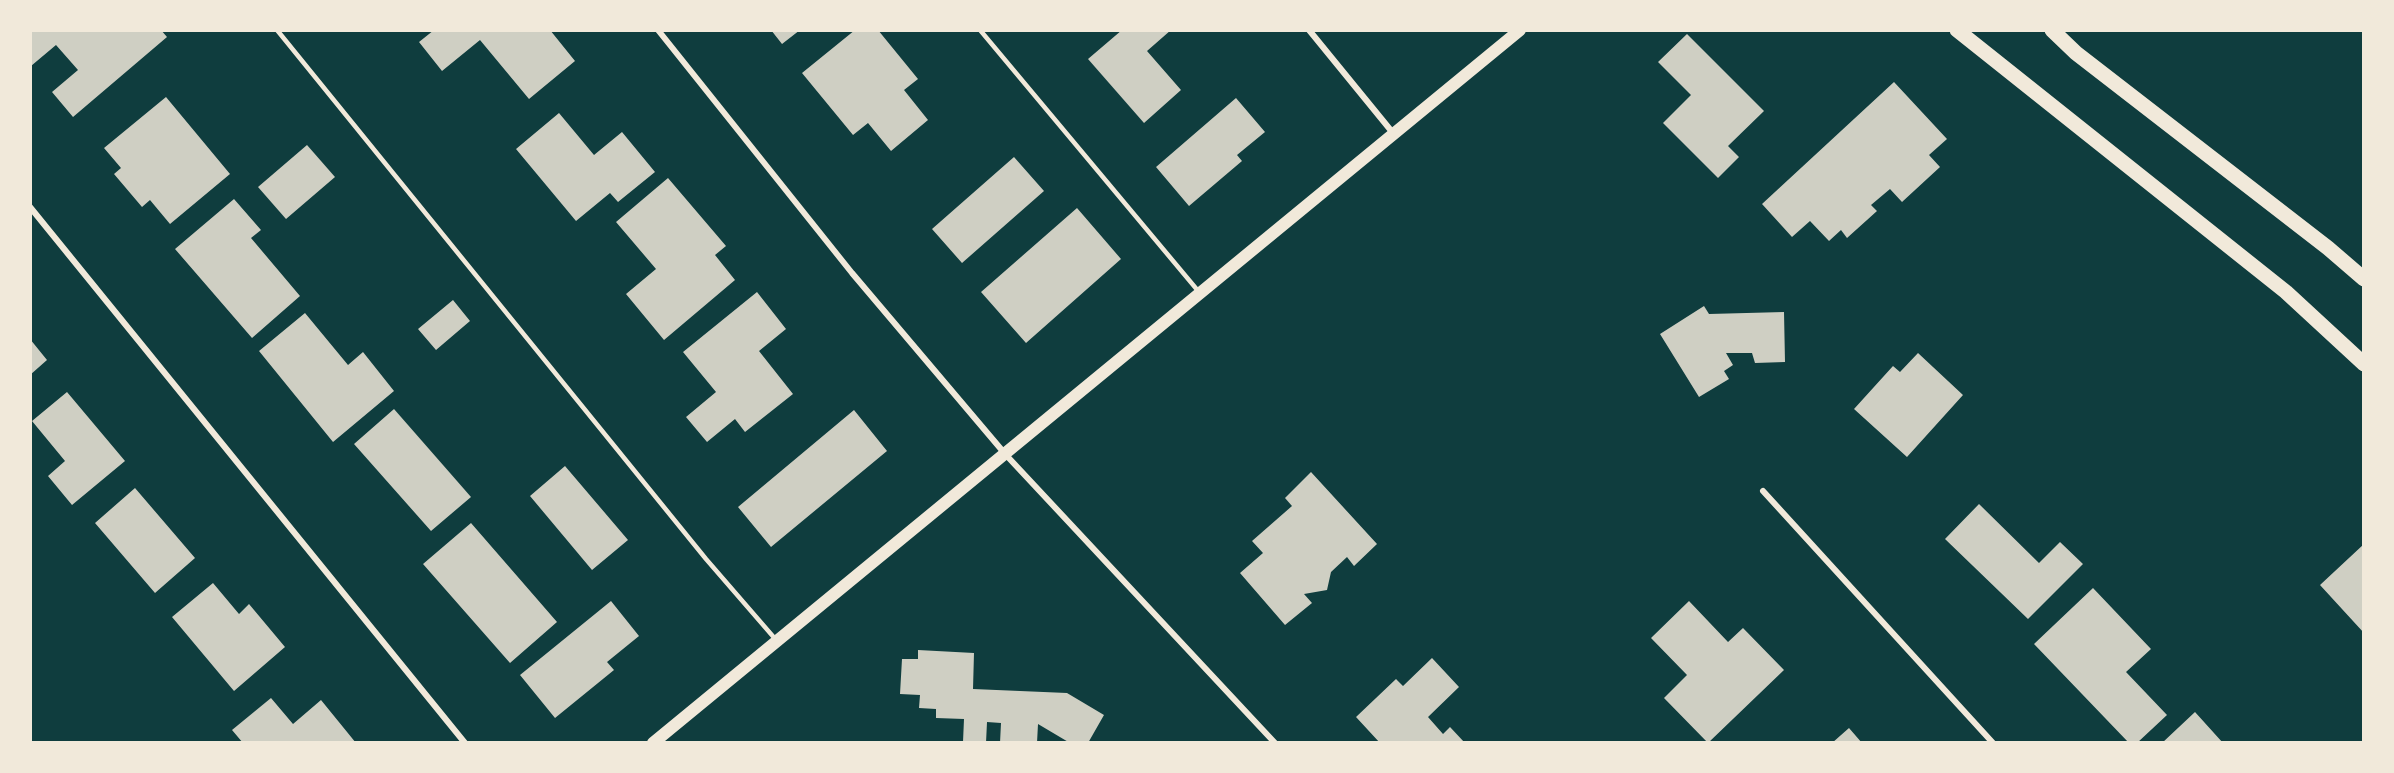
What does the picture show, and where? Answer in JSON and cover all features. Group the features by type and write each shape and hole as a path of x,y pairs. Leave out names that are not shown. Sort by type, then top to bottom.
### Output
{"main road":[{"path":"653,743 1520,30"},
{"path":"1957,30 2286,292 2364,364"},
{"path":"2052,30 2076,53 2328,248 2364,279"}],"street":[{"path":"658,30 852,273 1005,454 1275,743"},
{"path":"1310,30 1393,133"},
{"path":"30,207 465,743"},
{"path":"1763,491 1993,743"}],"lane":[{"path":"277,30 706,559 778,642"},
{"path":"980,30 1199,292"}],"building":[{"path":"30,30 161,30 167,37 73,117 52,92 78,70 56,45 31,66"},
{"path":"434,30 550,30 575,61 529,99 480,40 442,71 419,42"},
{"path":"771,30 800,30 782,44"},
{"path":"855,30 878,30 918,79 904,90 928,120 891,151 868,123 853,135 802,73"},
{"path":"1122,30 1171,30 1147,51 1181,90 1144,123 1088,59"},
{"path":"1687,34 1764,111 1728,146 1739,157 1718,178 1663,123 1691,95 1658,62"},
{"path":"1894,82 1947,139 1929,155 1940,167 1902,202 1890,189 1871,205 1877,211 1847,238 1841,230 1829,241 1810,221 1792,237 1762,204"},
{"path":"166,97 230,174 170,224 150,200 142,207 114,174 121,168 104,148"},
{"path":"1236,98 1265,132 1237,155 1242,161 1189,206 1156,167"},
{"path":"559,113 594,155 622,132 655,172 618,202 610,193 576,221 516,149"},
{"path":"307,145 335,177 286,219 258,187"},
{"path":"1014,157 1044,191 962,263 932,229"},
{"path":"668,178 726,246 715,255 735,280 664,340 626,294 656,269 616,222"},
{"path":"234,199 261,230 251,238 300,296 252,338 175,249"},
{"path":"1077,208 1121,259 1026,343 981,292"},
{"path":"757,292 786,329 759,351 793,394 745,432 735,419 707,442 686,417 716,392 683,352"},
{"path":"453,300 470,321 436,350 418,329"},
{"path":"1704,306 1709,314 1784,312 1785,362 1755,363 1752,353 1726,353 1733,365 1724,371 1729,379 1699,397 1660,334"},
{"path":"305,313 348,365 363,352 394,391 333,442 259,351"},
{"path":"30,339 47,360 30,375"},
{"path":"1918,353 1963,395 1907,457 1854,409 1893,366 1900,372"},
{"path":"67,392 125,461 72,505 48,476 65,461 32,421"},
{"path":"394,409 471,497 431,531 354,444"},
{"path":"854,410 887,451 771,547 738,507"},
{"path":"565,466 628,540 592,570 530,496"},
{"path":"1311,472 1377,544 1354,566 1347,557 1331,572 1327,590 1304,594 1312,603 1285,625 1240,573 1263,553 1252,541 1292,506 1285,498"},
{"path":"135,488 195,558 155,593 95,523"},
{"path":"1979,504 2039,563 2060,542 2083,564 2028,619 1945,539"},
{"path":"471,523 557,622 510,663 423,564"},
{"path":"2364,544 2364,633 2320,585"},
{"path":"213,583 239,614 249,604 285,647 234,691 172,617"},
{"path":"2093,588 2151,649 2126,672 2167,715 2137,743 2129,743 2034,644"},
{"path":"611,601 639,636 607,662 614,670 555,718 520,675"},
{"path":"1689,601 1728,642 1743,628 1784,670 1708,743 1664,698 1687,675 1651,638"},
{"path":"918,650 974,653 973,689 1067,693 1104,715 1088,743 1070,743 1038,724 1037,743 1000,743 1001,723 987,722 986,743 963,742 964,719 936,718 936,709 919,708 920,695 900,694 902,659 918,659"},
{"path":"1432,658 1459,687 1428,717 1443,734 1450,727 1465,743 1380,743 1356,717 1396,679 1403,686"},
{"path":"271,698 293,724 321,700 356,743 243,743 232,730"},
{"path":"2195,712 2223,743 2162,743"},
{"path":"1849,728 1862,743 1832,743"}]}
